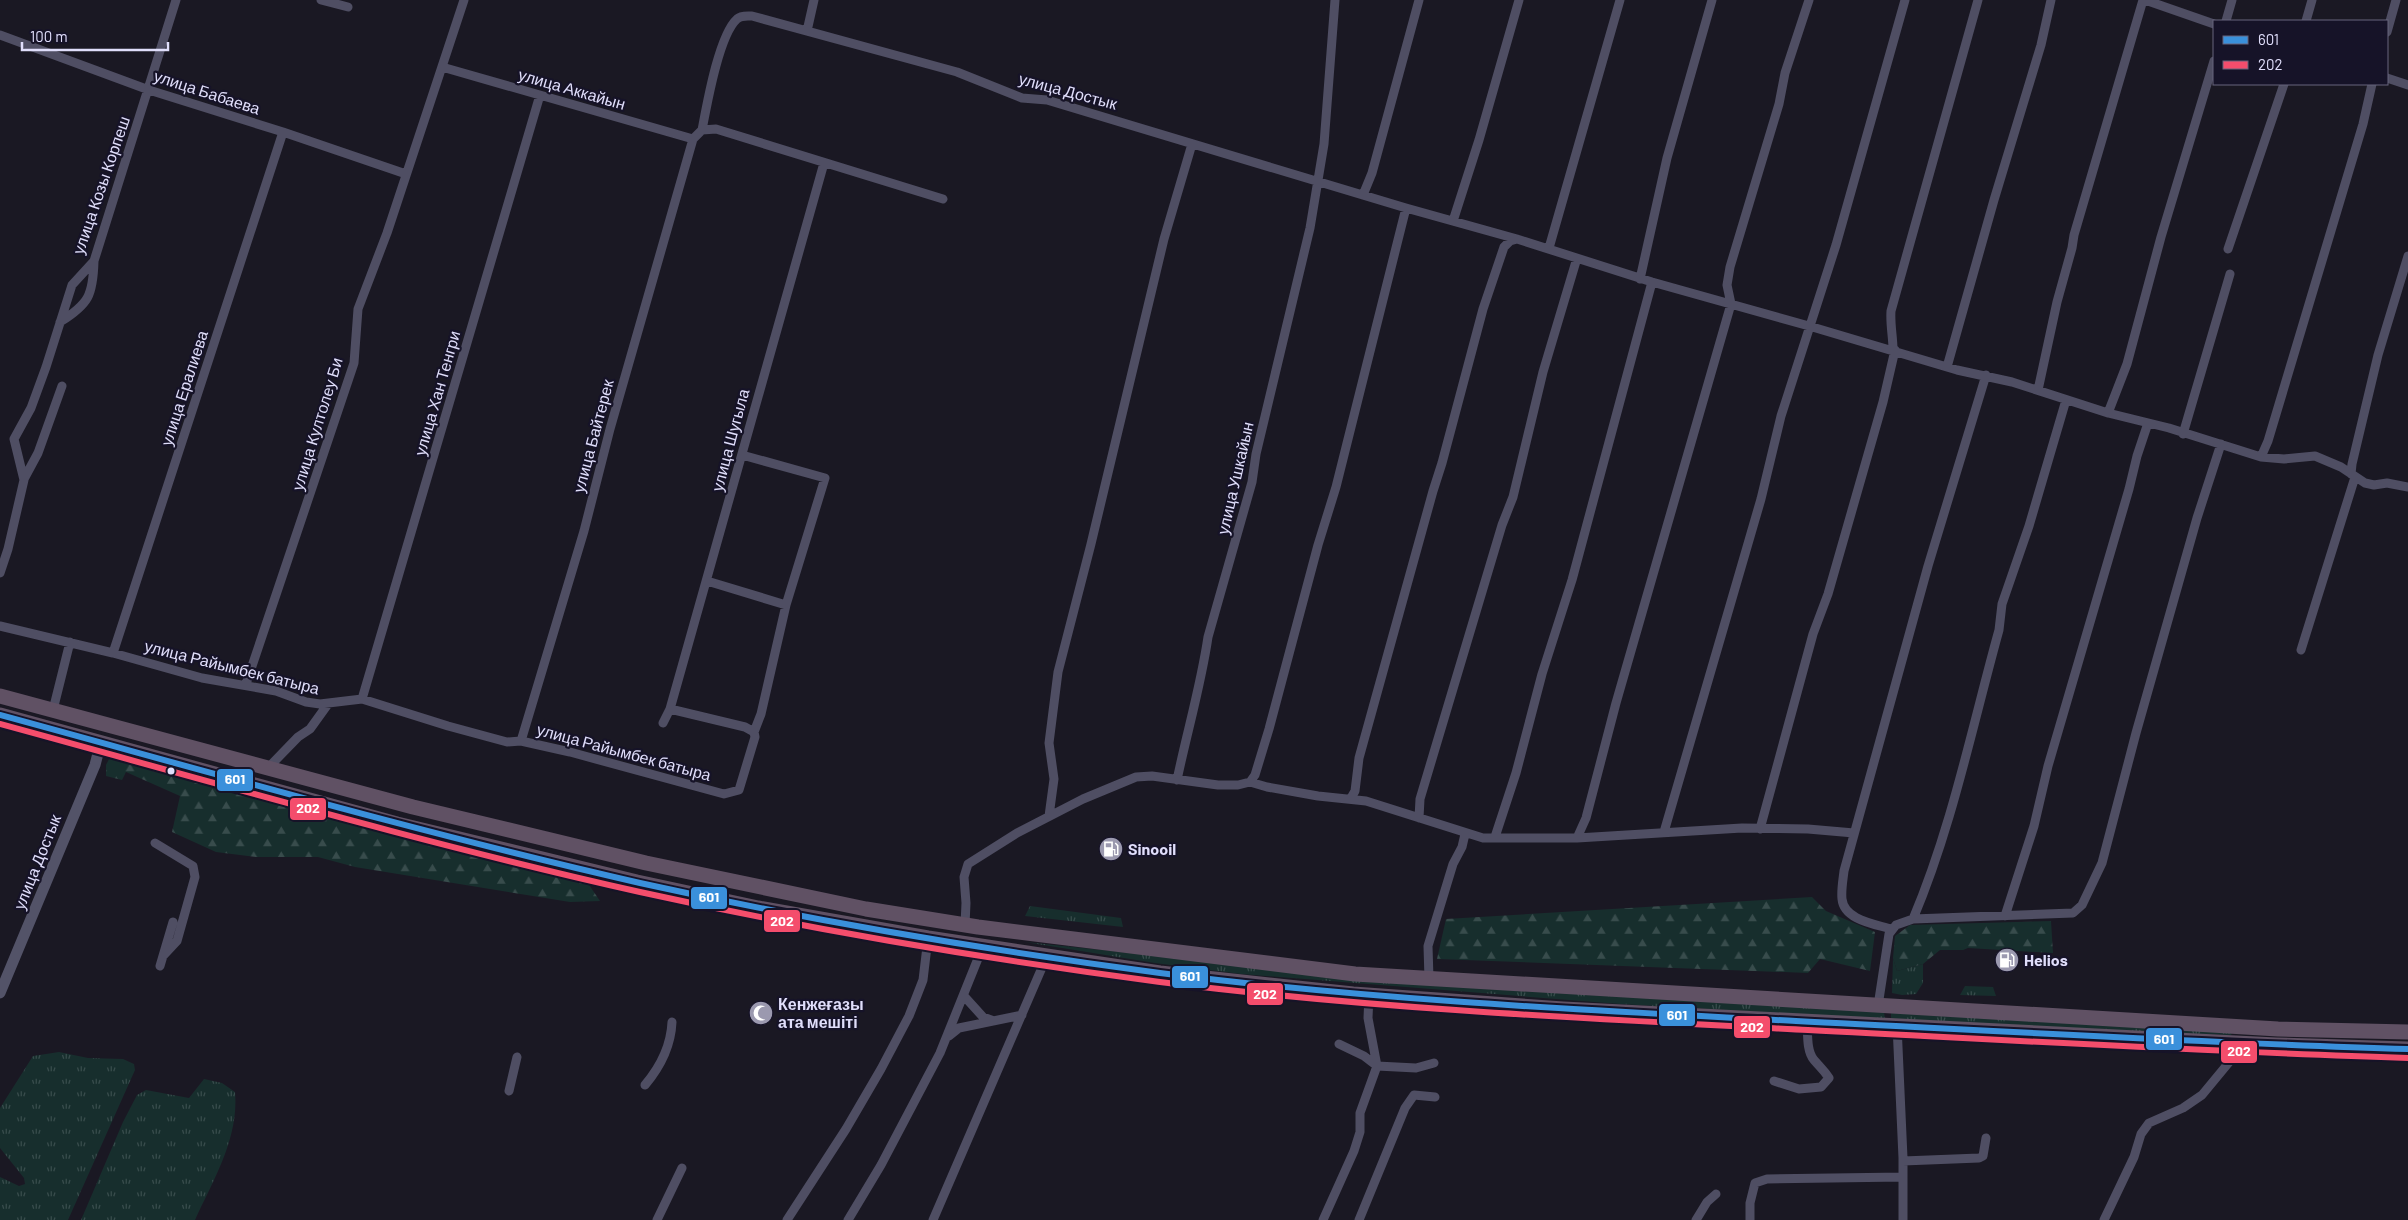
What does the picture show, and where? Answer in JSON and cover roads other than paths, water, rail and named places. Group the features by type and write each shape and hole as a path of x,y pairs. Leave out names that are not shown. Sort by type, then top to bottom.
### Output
{"highway":[{"path":"0,696 412,807 646,863 866,909 971,926 1288,967 1429,979 2253,1027 2408,1032"},
{"path":"0,715 397,824 637,882 758,908 928,938 1160,973 1369,995 1563,1009 2245,1043 2408,1049"},
{"path":"971,926 980,936 979,945"}],"main road":[{"name":"улица Достык","path":"0,993 95,765 101,742"}],"street":[{"name":"улица Козы Корпеш","path":"0,573 8,549 24,480 14,439 30,408 72,285 94,261 176,0"},
{"path":"321,0 348,7"},
{"name":"улица Култолеу Би","path":"246,684 354,364 358,309 384,242 464,0"},
{"path":"807,31 814,0"},
{"name":"улица Ушкайын","path":"1177,780 1204,663 1208,637 1252,482 1256,454 1297,284 1318,182 1330,80 1335,0"},
{"path":"1363,195 1372,173 1419,0"},
{"path":"1453,221 1479,140 1519,0"},
{"path":"1549,248 1620,0"},
{"path":"1640,278 1667,158 1712,0"},
{"path":"1577,838 1590,802 1616,703 1731,304 1727,285 1730,267 1780,104 1785,73 1809,0"},
{"path":"1664,832 1761,499 1781,416 1836,245 1905,0"},
{"path":"1760,829 1813,634 1828,594 1883,402 1894,350 1893,332 1890,322 1892,311 1978,0"},
{"path":"1947,367 1994,200 2041,46 2052,0"},
{"path":"2038,390 2049,334 2074,235 2144,0 2213,24"},
{"path":"2226,20 2232,0"},
{"path":"2306,20 2312,0"},
{"path":"2388,28 2396,0"},
{"name":"улица Достык","path":"702,130 723,44 729,30 737,19 742,16 752,16 957,72 1022,98 1047,100 1406,208 1549,248 1652,282 1894,350 1947,367 1986,375 2108,413 2261,457 2284,459 2315,456 2327,460 2365,484 2387,484 2408,487"},
{"name":"улица Бабаева","path":"0,35 149,90 284,132 406,174"},
{"path":"2108,413 2120,388 2161,237 2213,64"},
{"name":"улица Аккайын","path":"442,66 693,139"},
{"path":"2388,78 2408,85"},
{"path":"2228,249 2284,85"},
{"path":"2261,457 2268,441 2363,124 2372,85"},
{"name":"улица Хан Тенгри","path":"362,699 540,95"},
{"path":"693,139 702,130 716,130 943,198"},
{"name":"улица Ералиева","path":"112,653 133,584 188,427 284,132"},
{"name":"улица Байтерек","path":"521,741 584,531 610,429 693,139"},
{"path":"1049,816 1054,779 1049,743 1058,672 1091,544 1164,239 1192,144"},
{"name":"улица Шугыла","path":"663,723 670,708 707,581 824,163"},
{"path":"1250,782 1255,775 1269,729 1336,487 1406,208"},
{"path":"1351,798 1355,791 1359,758 1442,463 1480,318 1504,247 1510,241 1517,239"},
{"path":"2301,650 2353,476 2352,464 2378,355 2408,256"},
{"path":"1419,818 1420,799 1513,497 1543,372 1577,258"},
{"path":"60,322 86,303 92,288 94,261"},
{"path":"2183,434 2230,274"},
{"path":"1495,837 1516,773 1542,674 1572,580 1652,282"},
{"path":"1891,929 1856,918 1848,912 1842,901 1844,871 1926,574 1986,375"},
{"path":"24,480 35,460 62,386"},
{"path":"1913,919 1926,888 1952,805 1999,630 2002,604 2029,526 2066,400"},
{"path":"2005,916 2034,826 2048,766 2148,423"},
{"path":"1878,1006 1891,929 1896,925 1913,919 2072,913 2082,905 2102,863 2136,732 2197,518 2221,444"},
{"path":"670,708 745,727 754,732 761,714 786,605 825,478 742,454"},
{"path":"20,459 25,462 35,460"},
{"path":"707,581 786,605"},
{"name":"улица Райымбек батыра","path":"0,626 70,642 202,678 246,684 276,691 306,702 328,704 362,699 490,738 514,742 521,741 732,794 739,790 756,737 754,732"},
{"path":"53,710 70,642"},
{"path":"267,769 298,737 310,730 328,704"},
{"path":"971,926 966,903 964,877 968,864 1017,833 1049,816 1083,799 1136,777 1152,776 1218,785 1250,782 1318,796 1351,798 1483,838 1577,838 1742,828 1808,828 1854,832"},
{"path":"1429,979 1428,946 1453,864 1465,834"},
{"path":"155,843 193,866 195,877 177,941 163,956"},
{"path":"160,966 173,922"},
{"path":"786,1220 846,1129 882,1069 909,1016 923,980 928,938"},
{"path":"848,1220 919,1096 964,996 979,945"},
{"path":"933,1220 1047,956"},
{"path":"1323,1220 1354,1151 1360,1132 1360,1113 1377,1066 1368,1018 1369,995"},
{"path":"964,996 983,1016 994,1021"},
{"path":"947,1037 959,1028 1022,1015"},
{"path":"1774,1081 1798,1089 1821,1087 1828,1078 1822,1066 1813,1059 1809,1047 1807,1021"},
{"path":"646,1085 671,1040 672,1022"},
{"path":"1897,1026 1904,1220"},
{"path":"2104,1220 2134,1157 2141,1134 2149,1123 2183,1108 2202,1095 2245,1043 2253,1027"},
{"path":"1339,1044 1364,1056 1377,1066 1416,1068 1434,1063"},
{"path":"509,1091 517,1057"},
{"path":"1359,1220 1405,1108 1414,1094 1435,1097"},
{"path":"1903,1161 1979,1158 1985,1151 1986,1138"},
{"path":"657,1220 682,1168"},
{"path":"1750,1220 1750,1202 1755,1183 1767,1179 1903,1177"},
{"path":"1696,1220 1707,1202 1716,1194"}],"place":[{"name":"Sinooil","path":"1111,849"},
{"name":"Helios","path":"2007,960"},
{"name":"Кенжеғазы ата мешіті","path":"761,1013"}]}
